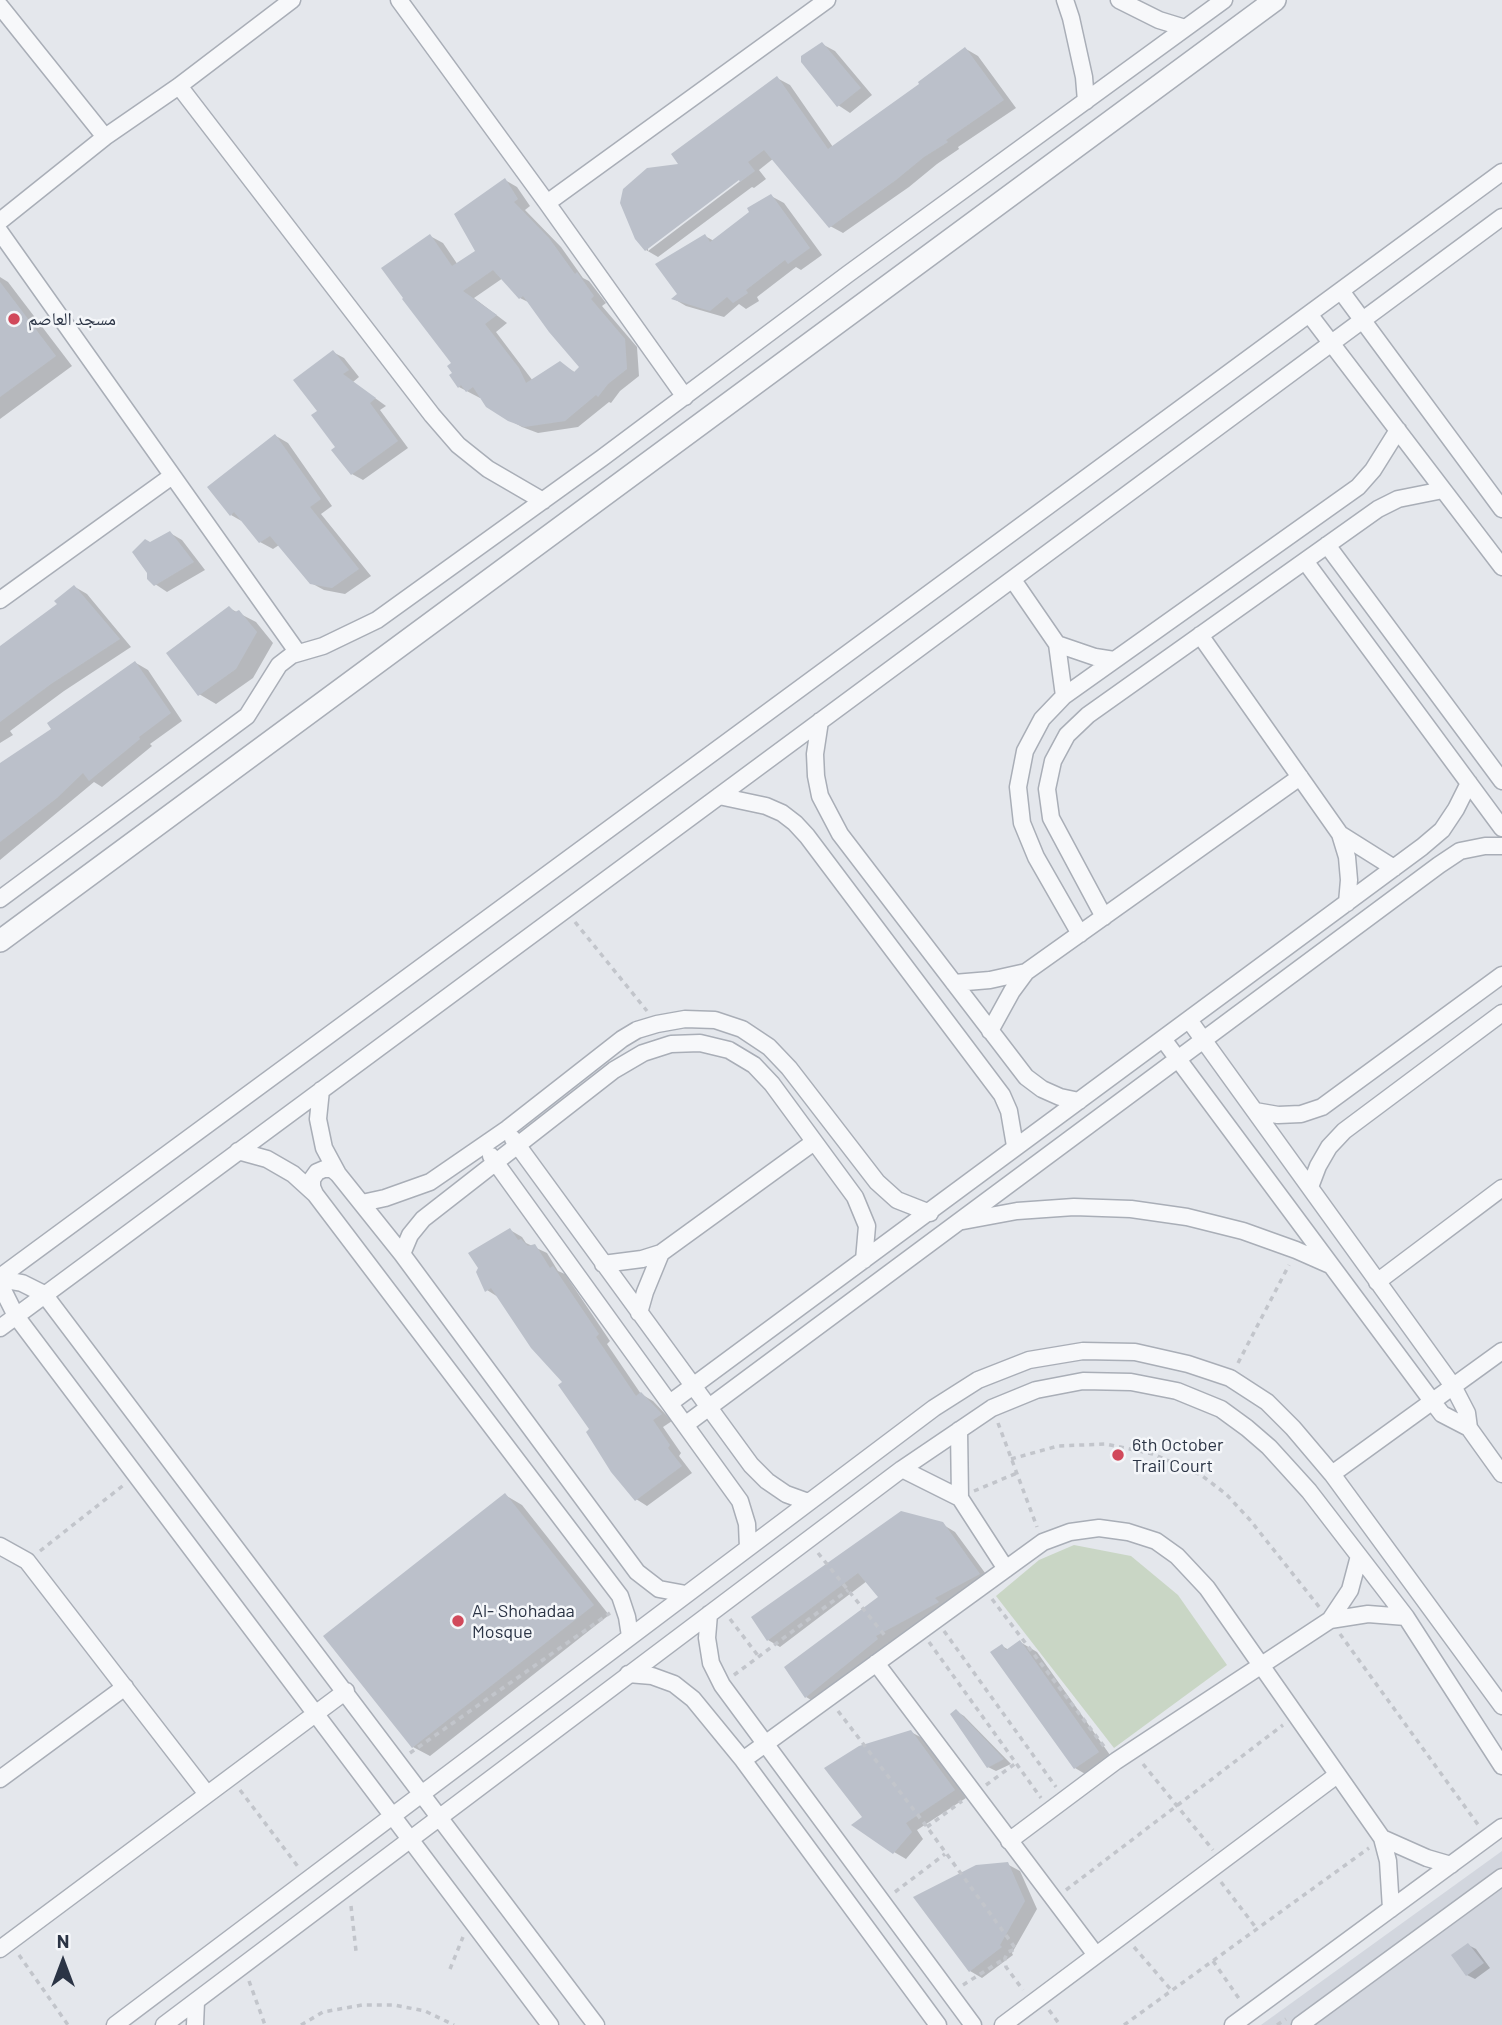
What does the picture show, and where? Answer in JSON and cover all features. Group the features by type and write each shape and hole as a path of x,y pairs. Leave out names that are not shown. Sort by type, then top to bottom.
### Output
{"street":[{"path":"0,221 105,137 179,86 292,0"},
{"path":"399,0 685,397"},
{"path":"547,203 804,7 827,0"},
{"path":"1065,0 1084,78 1086,101"},
{"path":"1119,0 1159,20 1185,29"},
{"path":"0,899 247,716 279,665 298,653 323,646 377,620 1224,0"},
{"path":"0,942 1275,0"},
{"path":"0,6 105,137"},
{"path":"179,86 432,415 458,445 488,469 543,501"},
{"path":"0,1280 1502,172"},
{"path":"0,1328 1502,217"},
{"path":"0,232 298,653"},
{"path":"1340,291 1502,509"},
{"path":"1309,314 1502,567"},
{"path":"1080,934 1036,857 1021,823 1018,787 1025,751 1042,719 1064,696 1358,487 1380,460 1398,430"},
{"path":"0,600 172,476"},
{"path":"1104,917 1051,818 1047,789 1053,761 1067,735 1088,715 1378,509 1398,499 1443,490"},
{"path":"1327,545 1502,781"},
{"path":"1305,561 1502,828"},
{"path":"1013,580 1057,644 1064,696"},
{"path":"1200,635 1340,834 1347,857 1349,880 1346,903"},
{"path":"1057,644 1114,660"},
{"path":"820,721 815,754 816,776 820,796 829,816 1026,1077 1059,1097 1079,1101"},
{"path":"990,1031 1006,1000 1026,972 1300,777"},
{"path":"670,1403 1394,868 1442,830 1469,783"},
{"path":"719,796 765,806 796,823 991,1080 1009,1111 1015,1146"},
{"path":"1340,834 1394,868"},
{"path":"685,1425 1439,865 1460,851 1502,846"},
{"path":"954,983 990,980 1026,972"},
{"path":"1255,1111 1278,1115 1301,1114 1322,1107 1502,975"},
{"path":"1451,1012 1469,1037"},
{"path":"1310,1187 1324,1157 1344,1131 1502,1013"},
{"path":"362,1203 386,1198 430,1182 507,1129 622,1039 637,1030 685,1019 715,1020 742,1029 769,1047 877,1182 897,1200 930,1213"},
{"path":"1189,1020 1453,1386 1467,1413 1469,1428"},
{"path":"1163,1038 1442,1414 1469,1428 1502,1474"},
{"path":"402,1254 410,1235 423,1219 614,1070 643,1053 671,1044 700,1043 729,1050 754,1065 772,1084 855,1197 867,1226 864,1260"},
{"path":"991,1080 1014,1062"},
{"path":"321,1090 318,1119 320,1129 324,1148 338,1174"},
{"path":"507,1129 751,1465 767,1481 786,1494 808,1502"},
{"path":"603,1264 623,1263 661,1253 814,1142"},
{"path":"483,1146 740,1501 747,1524 748,1548"},
{"path":"238,1151 267,1159 293,1174 315,1194 601,1573 623,1604 630,1636"},
{"path":"315,1194 312,1179 317,1172 332,1169 338,1174 402,1254 623,1554 647,1581 659,1589 686,1594"},
{"path":"855,1197 867,1201 873,1199 877,1195 877,1182"},
{"path":"1377,1282 1502,1188"},
{"path":"961,1221 1017,1211 1074,1207 1131,1209 1187,1217 1243,1230 1331,1266"},
{"path":"639,1313 661,1253"},
{"path":"0,1280 22,1283 44,1294 596,2025"},
{"path":"0,1280 16,1316 551,2025"},
{"path":"115,2025 934,1408 978,1380 1029,1360 1083,1351 1135,1352 1188,1364 1230,1378 1267,1402 1293,1427 1332,1474 1502,1706"},
{"path":"1332,1474 1502,1351"},
{"path":"164,2025 902,1469 992,1408 1036,1390 1083,1381 1130,1381 1177,1391 1221,1409 1247,1427 1309,1491 1406,1617 1502,1766"},
{"path":"959,1430 957,1452 960,1497 1006,1569"},
{"path":"902,1469 960,1497"},
{"path":"743,1760 1043,1542 1070,1532 1099,1528 1128,1532 1156,1541 1177,1556 1207,1588 1338,1775 1382,1839 1388,1861 1391,1909"},
{"path":"0,1546 27,1561 208,1794"},
{"path":"601,1573 615,1576 620,1574 624,1568 623,1554"},
{"path":"1009,1841 1116,1761 1330,1620 1350,1590 1359,1556"},
{"path":"715,1610 707,1639 711,1662 722,1685 973,2025"},
{"path":"1330,1620 1368,1614 1406,1617"},
{"path":"876,1663 1096,1955"},
{"path":"628,1674 652,1676 674,1684 693,1699 743,1760 938,2025"},
{"path":"1,1777 125,1687"},
{"path":"5,1945 346,1691"},
{"path":"1003,2025 1338,1775"},
{"path":"1233,2025 1502,1827"},
{"path":"1382,1839 1451,1865"},
{"path":"1300,2025 1502,1877"},
{"path":"195,2025 196,2002"}],"path":[{"path":"565,910 657,1024"},
{"path":"1230,1378 1296,1250"},
{"path":"992,1408 1043,1542"},
{"path":"1012,1459 1058,1446 1106,1444 1153,1454 1201,1475 1226,1494 1330,1620 1488,1838"},
{"path":"960,1497 1017,1473"},
{"path":"27,1561 135,1476"},
{"path":"807,1540 896,1649"},
{"path":"983,1587 1116,1761"},
{"path":"722,1685 848,1590"},
{"path":"398,1762 623,1604"},
{"path":"715,1610 759,1657"},
{"path":"936,1619 1066,1800"},
{"path":"921,1630 1051,1811"},
{"path":"829,1698 1016,1949 950,1994"},
{"path":"1054,1900 1296,1715"},
{"path":"1132,1751 1177,1805 1257,1929"},
{"path":"230,1777 308,1880"},
{"path":"1124,2025 1382,1839"},
{"path":"882,1902 945,1854"},
{"path":"349,1886 356,1951"},
{"path":"450,1969 470,1919"},
{"path":"1124,1934 1172,1991"},
{"path":"5,1945 68,2025"},
{"path":"1005,1958 1006,1967 1032,2003"},
{"path":"1213,1961 1249,2013"},
{"path":"243,1966 265,2025"},
{"path":"301,2025 323,2012 362,2005 394,2005 425,2011 454,2025"},
{"path":"432,2025 436,2017"}],"shaded area":[{"path":"1502,1851 1502,2025 1261,2025"}],"green space":[{"path":"1074,1545 1131,1556 1178,1595 1227,1665 1114,1748 996,1596 1039,1560"}],"building":[{"path":"822,42 861,88 837,107 801,62 801,56"},
{"path":"965,47 1004,100 829,228 764,150 748,162 755,171 740,182 739,180 645,251 635,239 620,203 623,189 647,168 678,164 671,154 777,76 828,149 919,84 918,82"},
{"path":"505,178 518,199 514,202 549,238 575,274 577,272 594,296 591,299 625,339 627,369 608,384 598,397 596,395 565,421 524,427 508,421 486,407 473,387 466,392 461,385 458,388 449,375 452,373 447,366 451,363 381,268 430,234 452,266 475,251 454,214","holes":["493,270 519,299 523,296 579,367 574,372 560,361 526,383 519,368 485,324 497,315 463,291"]},
{"path":"771,194 810,248 788,264 785,260 733,303 727,297 710,311 671,299 677,294 655,264 705,234 710,242 749,212 747,208"},
{"name":"مسجد العاصم","path":"0,282 56,356 0,397"},
{"path":"333,350 349,370 343,374 376,398 370,403 398,441 351,475 331,450 335,447 311,415 317,411 293,380"},
{"path":"275,434 321,499 310,507 359,569 332,588 310,584 270,536 259,543 234,512 230,516 207,487"},
{"path":"170,531 194,562 154,586 132,552 145,539 150,542"},
{"path":"74,585 120,639 51,684 0,722 0,646 57,604 54,601"},
{"path":"229,606 235,612 239,610 257,632 236,669 198,696 166,653"},
{"path":"135,661 171,713 89,781 83,773 57,798 0,842 0,763 51,729 47,723"},
{"path":"510,1228 518,1240 521,1239 528,1246 535,1244 550,1268 553,1266 599,1334 596,1337 636,1396 641,1392 662,1414 653,1420 670,1445 668,1448 682,1466 635,1501 611,1472 586,1432 589,1429 558,1385 562,1382 531,1348 491,1288 485,1292 476,1272 478,1268 468,1253"},
{"name":"Al- Shohadaa Mosque","path":"505,1493 594,1605 412,1748 323,1636"},
{"path":"901,1511 943,1522 980,1574 935,1598 939,1602 876,1636 878,1639 805,1698 784,1667 878,1597 858,1573 767,1641 751,1617"},
{"path":"1020,1640 1099,1752 1074,1769 990,1652 1002,1644 1006,1650"},
{"path":"956,1709 1004,1759 987,1768 950,1714"},
{"path":"911,1730 955,1790 906,1823 912,1832 893,1854 851,1825 862,1817 824,1768 859,1746"},
{"path":"1008,1862 1025,1901 1000,1945 1002,1947 969,1972 913,1897 976,1865"},
{"path":"1468,1943 1484,1963 1466,1976 1451,1955"}],"place":[{"name":"مسجد العاصم","path":"14,319"},
{"name":"6th October Trail Court","path":"1118,1455"},
{"name":"Al- Shohadaa Mosque","path":"458,1621"}]}
